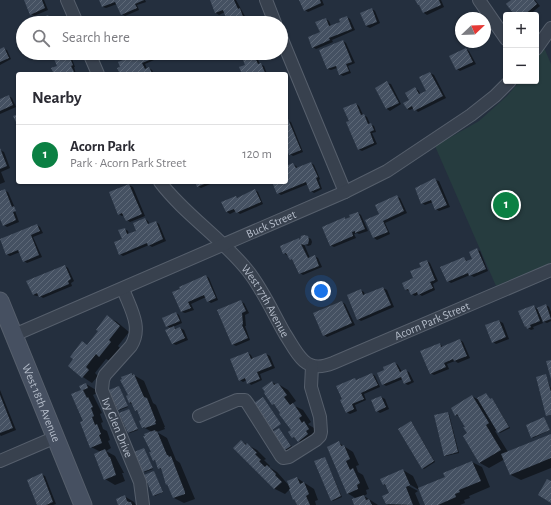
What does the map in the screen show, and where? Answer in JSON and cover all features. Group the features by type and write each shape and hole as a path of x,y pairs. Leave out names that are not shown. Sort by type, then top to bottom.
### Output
{"main road":[{"name":"West 18th Avenue","path":"0,301 83,505"}],"street":[{"path":"67,0 74,16"},
{"path":"266,0 272,16"},
{"path":"479,0 503,35"},
{"path":"537,48 551,28"},
{"path":"288,54 345,192"},
{"path":"92,60 97,72"},
{"name":"Buck Street","path":"14,336 345,192 387,171 471,115 495,96 507,84"},
{"name":"West 17th Avenue","path":"162,184 189,212 224,244 248,271 300,357 312,366"},
{"name":"Acorn Park Street","path":"312,366 319,367 333,364 551,270"},
{"name":"Ivy Glen Drive","path":"123,289 137,327 136,333 131,346 105,375 102,390 140,482 143,505"},
{"path":"199,416 237,400 245,400 283,458 289,457 320,436 321,424 311,387 312,366"},
{"path":"0,461 56,437"}],"green space":[{"path":"543,45 551,64 551,263 496,286 435,146 479,121 507,96 517,84 539,84 539,51"}],"building":[{"path":"24,0 42,0 45,8 30,15"},
{"path":"99,0 144,0 135,4 137,8 121,15 115,2 102,7"},
{"path":"210,0 234,0 238,9 240,8 243,16 225,16 223,10 215,13"},
{"path":"299,0 320,0 321,3 304,11"},
{"path":"415,0 439,0 441,5 423,13"},
{"path":"511,0 534,0 537,4 528,12 513,12 506,4"},
{"path":"372,8 377,22 366,26 360,13"},
{"path":"347,16 352,29 329,38 330,40 312,48 308,37 320,32 315,22 326,18 329,26 340,22 339,19"},
{"path":"343,40 352,62 346,64 349,71 339,75 336,66 327,69 319,50"},
{"path":"4,47 9,58 0,62 0,49"},
{"path":"466,48 473,62 456,70 449,56"},
{"path":"54,60 71,60 73,65 71,66 74,72 53,72 51,68 57,66"},
{"path":"123,60 150,60 142,63 145,69 149,67 152,72 119,72 117,68 120,67 118,62"},
{"path":"243,60 256,60 258,64 261,63 265,72 241,72 239,67 245,65"},
{"path":"430,72 443,96 414,111 412,106 407,109 403,103 409,100 405,93 415,87 419,94 426,91 419,77"},
{"path":"387,81 399,103 386,109 375,88"},
{"path":"9,95 13,105 0,111 0,99"},
{"path":"356,103 361,115 364,114 368,124 371,123 374,130 370,132 374,143 358,150 346,122 349,121 343,108"},
{"path":"16,115 16,122 13,116"},
{"path":"288,119 301,150 289,155 288,153"},
{"path":"0,148 7,166 0,169"},
{"path":"311,162 318,177 316,178 320,188 310,192 306,182 277,194 273,184 288,184 288,165 293,163 296,168"},
{"path":"435,178 447,205 435,210 431,200 421,204 415,188"},
{"path":"129,184 142,214 126,221 122,213 118,215 109,192"},
{"path":"196,184 204,184 197,187"},
{"path":"5,189 12,207 14,206 16,211 13,212 16,220 3,226 0,219 0,191"},
{"path":"255,189 261,202 236,213 234,209 226,212 221,202 236,196 237,198"},
{"path":"397,195 404,211 383,221 388,232 373,238 365,220 379,214 375,205"},
{"path":"358,212 365,229 355,233 355,231 352,232 353,236 330,246 322,227 345,217 345,219 350,217 349,215"},
{"path":"145,218 148,224 156,221 163,239 148,246 147,243 119,255 114,242 122,239 118,230 125,228 127,234 136,231 133,223"},
{"path":"37,224 40,231 31,235 39,255 23,262 18,250 6,255 0,239"},
{"path":"301,236 308,236 308,244 301,244 308,258 315,255 319,266 299,274 292,259 290,260 286,253 283,254 280,246 299,238 300,240"},
{"path":"477,248 486,269 469,276 468,273 447,282 440,267 464,257 466,261 472,259 469,252"},
{"path":"427,260 435,280 430,282 433,288 418,295 417,292 411,295 408,289 405,290 402,283 413,278 410,271 421,267 419,263"},
{"path":"65,265 71,279 68,281 69,284 39,297 37,293 33,295 26,281"},
{"path":"206,275 216,298 207,302 204,295 188,302 191,308 181,312 172,292 180,289 179,287"},
{"path":"383,287 391,305 357,320 347,295 361,289 363,295"},
{"path":"241,300 246,311 242,313 242,325 248,338 232,345 217,310"},
{"path":"342,301 352,323 323,336 313,313"},
{"path":"546,304 551,319 543,322 537,308"},
{"path":"534,305 540,321 530,325 531,327 527,329 518,311"},
{"path":"176,312 180,321 166,327 162,318"},
{"path":"107,315 120,326 109,340 111,342 99,357 96,354 86,367 89,370 82,378 68,366 73,359 70,357 82,341 87,345 98,331 96,330"},
{"path":"499,320 506,337 492,343 485,325"},
{"path":"174,326 175,329 180,327 185,338 172,344 165,330"},
{"path":"460,339 467,356 454,361 453,359 444,363 446,367 430,374 420,351 440,343 441,347"},
{"path":"248,352 251,359 266,353 272,366 257,372 260,379 247,384 245,378 239,381 230,359"},
{"path":"551,360 551,379 546,361"},
{"path":"395,362 400,372 406,369 411,381 404,384 401,377 382,385 377,373 384,370 383,367"},
{"path":"132,373 132,375 134,374 144,397 147,398 156,421 156,424 145,428 142,428 137,410 135,411 131,402 129,403 126,396 128,395 120,380 122,379 121,377"},
{"path":"372,373 378,385 361,393 364,399 352,404 354,409 346,413 336,386"},
{"path":"546,374 551,392 551,415 546,416 536,377"},
{"path":"272,381 274,385 278,383 287,395 284,397 290,405 293,403 302,416 299,418 302,423 304,421 309,429 306,431 308,434 298,442 294,437 292,438 288,432 291,430 279,414 280,413 274,404 272,405 264,393 265,392 262,388"},
{"path":"86,383 88,388 83,390 93,407 91,408 94,416 92,417 101,434 99,435 102,443 90,448 80,422 83,421 71,394 81,390 79,386"},
{"path":"119,386 128,406 118,410 109,390"},
{"path":"486,393 490,399 492,398 509,427 498,433 477,398"},
{"path":"0,395 13,428 0,433"},
{"path":"472,395 489,423 486,425 501,450 479,463 463,436 467,433 463,427 465,427 457,414 455,416 451,408"},
{"path":"381,396 386,407 376,412 371,400"},
{"path":"263,397 281,424 272,430 254,403"},
{"path":"129,409 138,429 128,433 119,413"},
{"path":"448,412 458,452 444,456 434,415"},
{"path":"544,417 550,430 531,438 526,425"},
{"path":"411,421 434,461 422,469 398,429"},
{"path":"279,428 291,446 282,452 270,433"},
{"path":"155,430 156,432 157,431 167,455 169,457 171,456 185,494 173,498 167,484 166,485 161,468 158,469 155,460 153,461 149,452 151,452 143,436 145,436 144,434"},
{"path":"551,434 551,458 510,475 501,454"},
{"path":"241,440 246,445 247,443 257,453 255,454 261,460 259,461 265,467 267,465 282,482 274,489 233,448"},
{"path":"339,441 341,446 344,445 350,459 346,461 350,470 353,468 360,483 357,485 358,489 347,494 327,447"},
{"path":"144,448 153,468 143,472 134,452"},
{"path":"105,449 110,457 116,475 104,480 94,454"},
{"path":"325,457 341,496 331,501 314,461"},
{"path":"472,461 481,481 459,490 460,492 455,494 456,497 438,505 425,505 418,488 445,477 443,473"},
{"path":"403,469 410,485 406,487 413,505 386,504 382,496 389,493 385,484 383,485 380,479"},
{"path":"154,471 163,492 153,496 144,475"},
{"path":"42,473 53,502 46,505 37,505 27,480"},
{"path":"297,477 300,484 304,482 309,494 306,496 310,505 297,505 294,499 293,500 287,481"},
{"path":"547,479 551,481 551,503 538,495"},
{"path":"125,495 127,501 131,502 132,505 118,505 116,499"},
{"path":"364,495 366,500 369,499 372,505 354,505 352,499"}],"place":[{"name":"Acorn Park","path":"506,205"}]}
